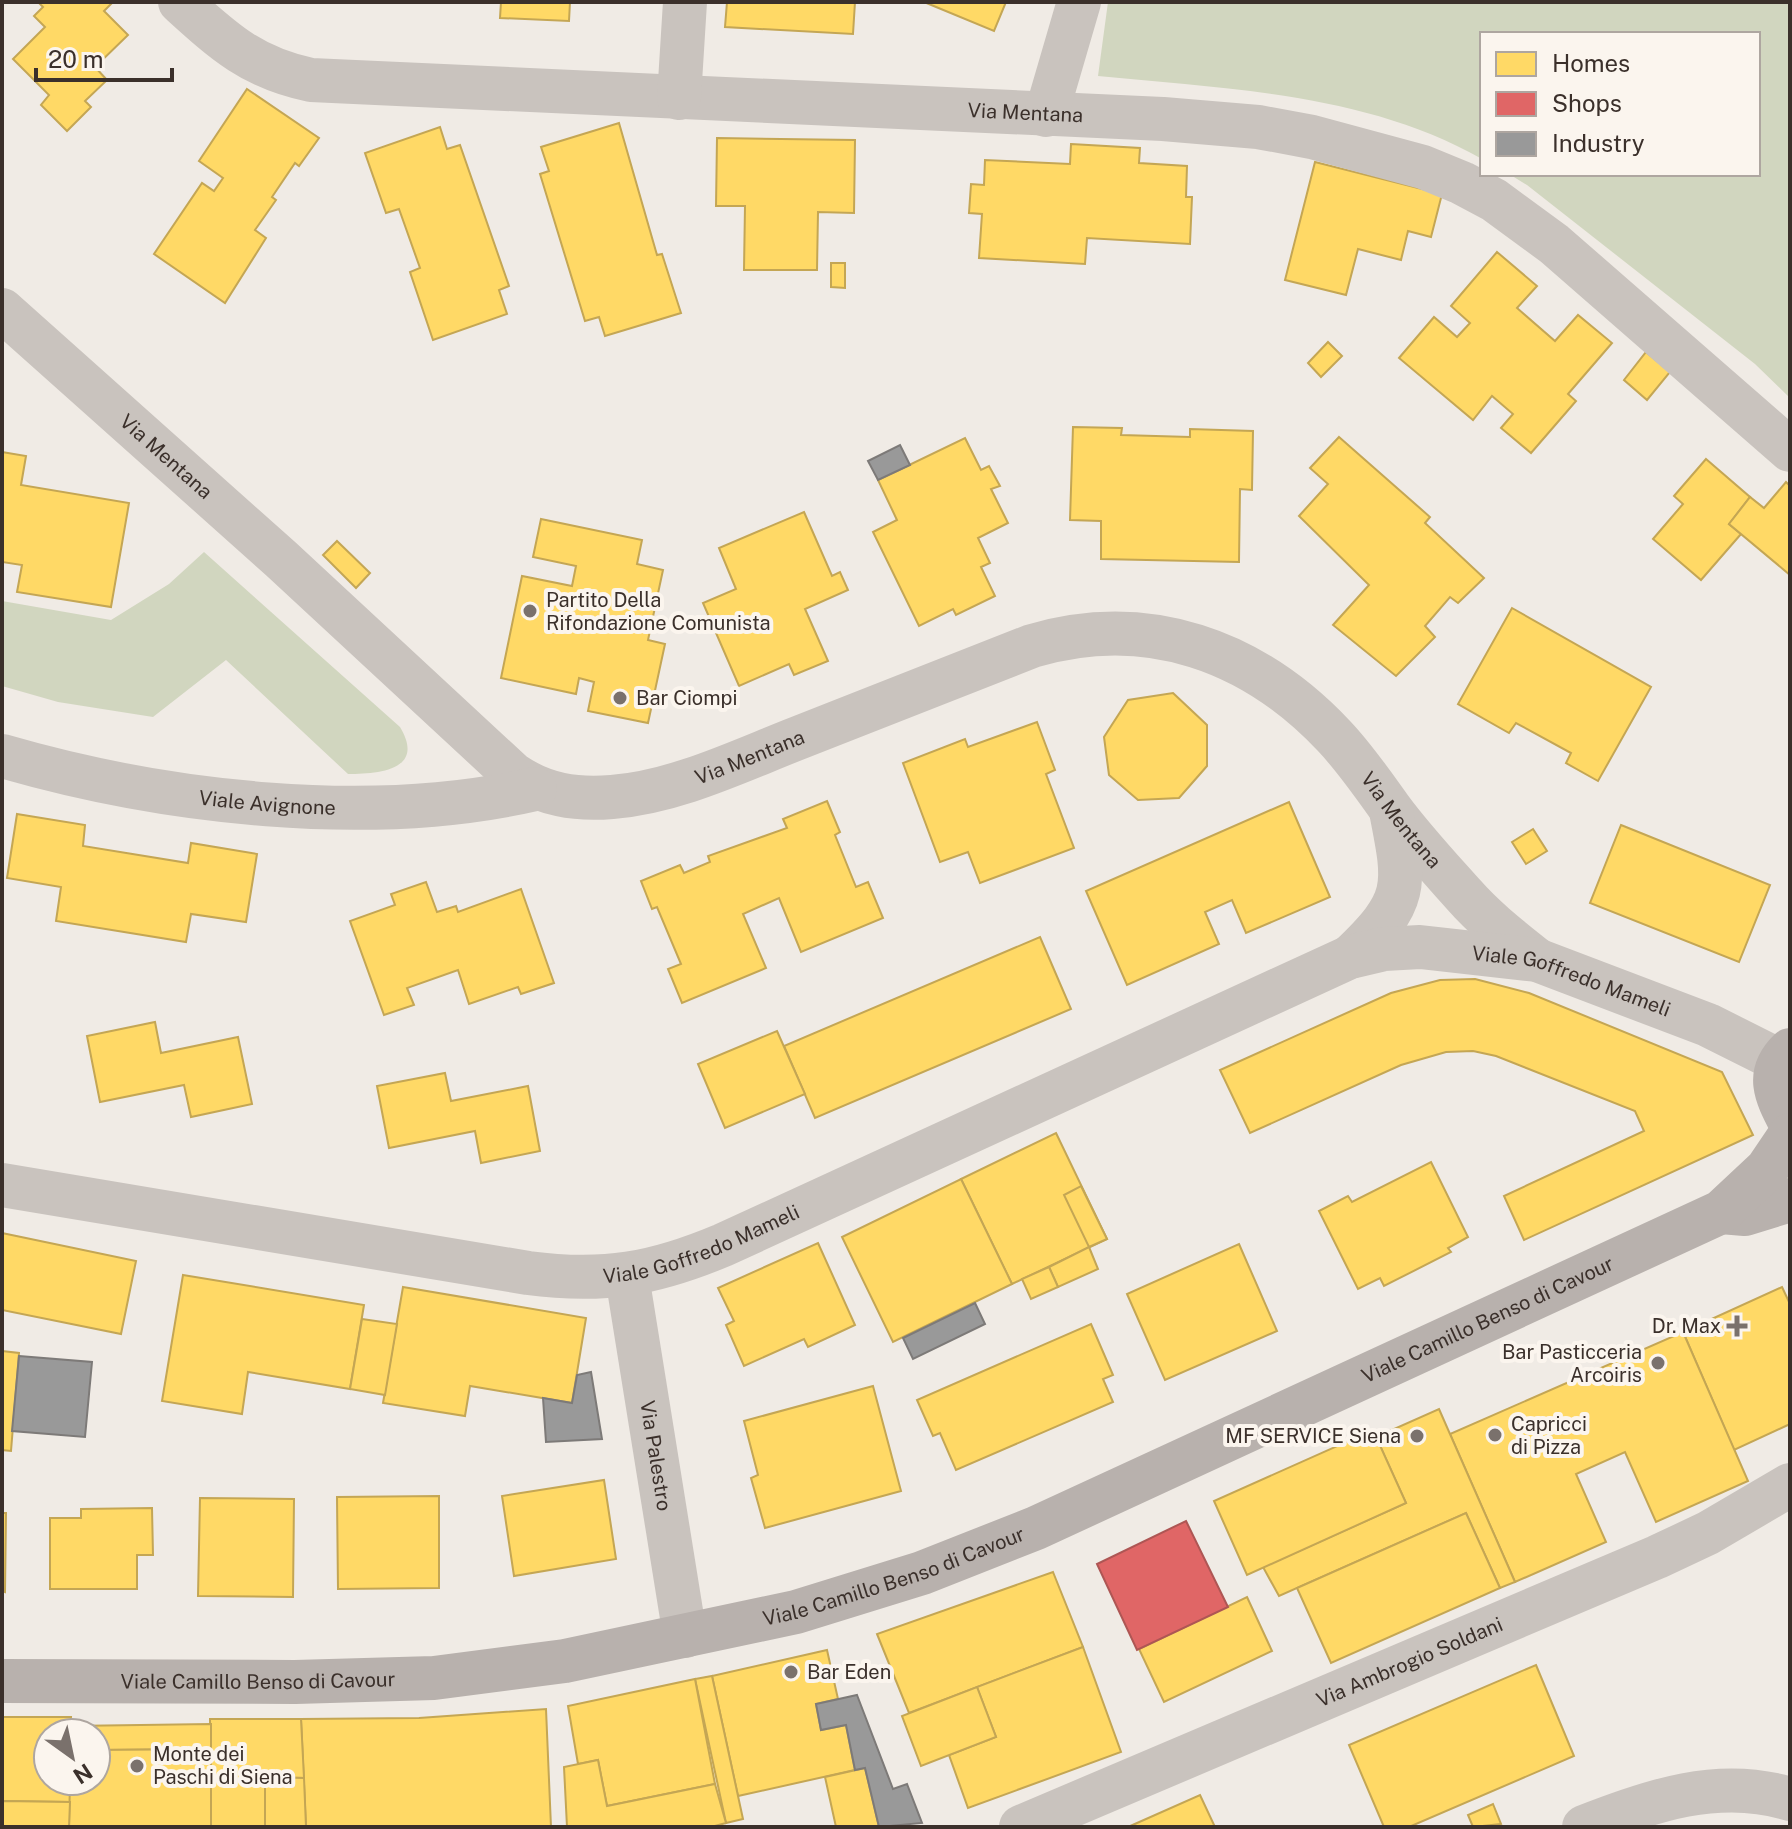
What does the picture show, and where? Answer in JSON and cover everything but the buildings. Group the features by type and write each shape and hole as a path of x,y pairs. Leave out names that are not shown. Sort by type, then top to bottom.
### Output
{"main road":[{"path":"1785,1056 1774,1085 1790,1122"},
{"name":"Viale Camillo Benso di Cavour","path":"2,1681 308,1682 434,1678 550,1664 833,1601 996,1545 1721,1212 1767,1169 1790,1135"},
{"name":"Viale Camillo Benso di Cavour","path":"1721,1212 1745,1214 1790,1200"}],"street":[{"name":"Via Mentana","path":"180,2 248,59 264,67 311,80 1163,119 1258,127 1379,154 1462,183 1494,200 1554,244 1790,450"},
{"path":"679,98 685,2"},
{"path":"1046,115 1079,2"},
{"name":"Via Mentana","path":"2,310 281,559 513,774 535,789 562,796 590,798 665,787 1032,646 1077,634 1144,635 1198,646 1254,670 1332,734 1465,897 1537,960"},
{"name":"Viale Avignone","path":"2,756 158,792 330,806 435,807 535,789"},
{"name":"Viale Goffredo Mameli","path":"1350,957 1384,923 1399,896 1401,861 1391,809"},
{"name":"Viale Goffredo Mameli","path":"2,1185 528,1273 586,1279 627,1276 669,1266 723,1245 1350,957 1384,949 1420,947 1537,960 1785,1056"},
{"name":"Via Palestro","path":"627,1276 685,1636"},
{"name":"Via Ambrogio Soldani","path":"1021,1827 1657,1557 1708,1533 1790,1485"},
{"path":"1584,1827 1662,1800 1709,1791 1745,1790 1790,1799"}],"green space":[{"path":"1108,2 1790,2 1790,398 1755,364 1512,176 1760,176 1760,32 1480,32 1480,158 1438,137 1344,107 1246,91 1098,76"},
{"path":"204,552 400,727 407,741 403,761 395,767 373,773 348,774 226,660 153,717 58,702 2,686 2,601 111,620 169,584"}],"place":[{"name":"Partito Della Rifondazione Comunista","path":"530,611"},
{"name":"Bar Ciompi","path":"620,698"},
{"name":"Dr. Max","path":"1737,1326"},
{"name":"Bar Pasticceria Arcoiris","path":"1658,1363"},
{"name":"Capricci di Pizza","path":"1495,1435"},
{"name":"MF SERVICE Siena","path":"1417,1436"},
{"name":"Bar Eden","path":"791,1672"},
{"name":"Monte dei Paschi di Siena","path":"137,1766"}]}
